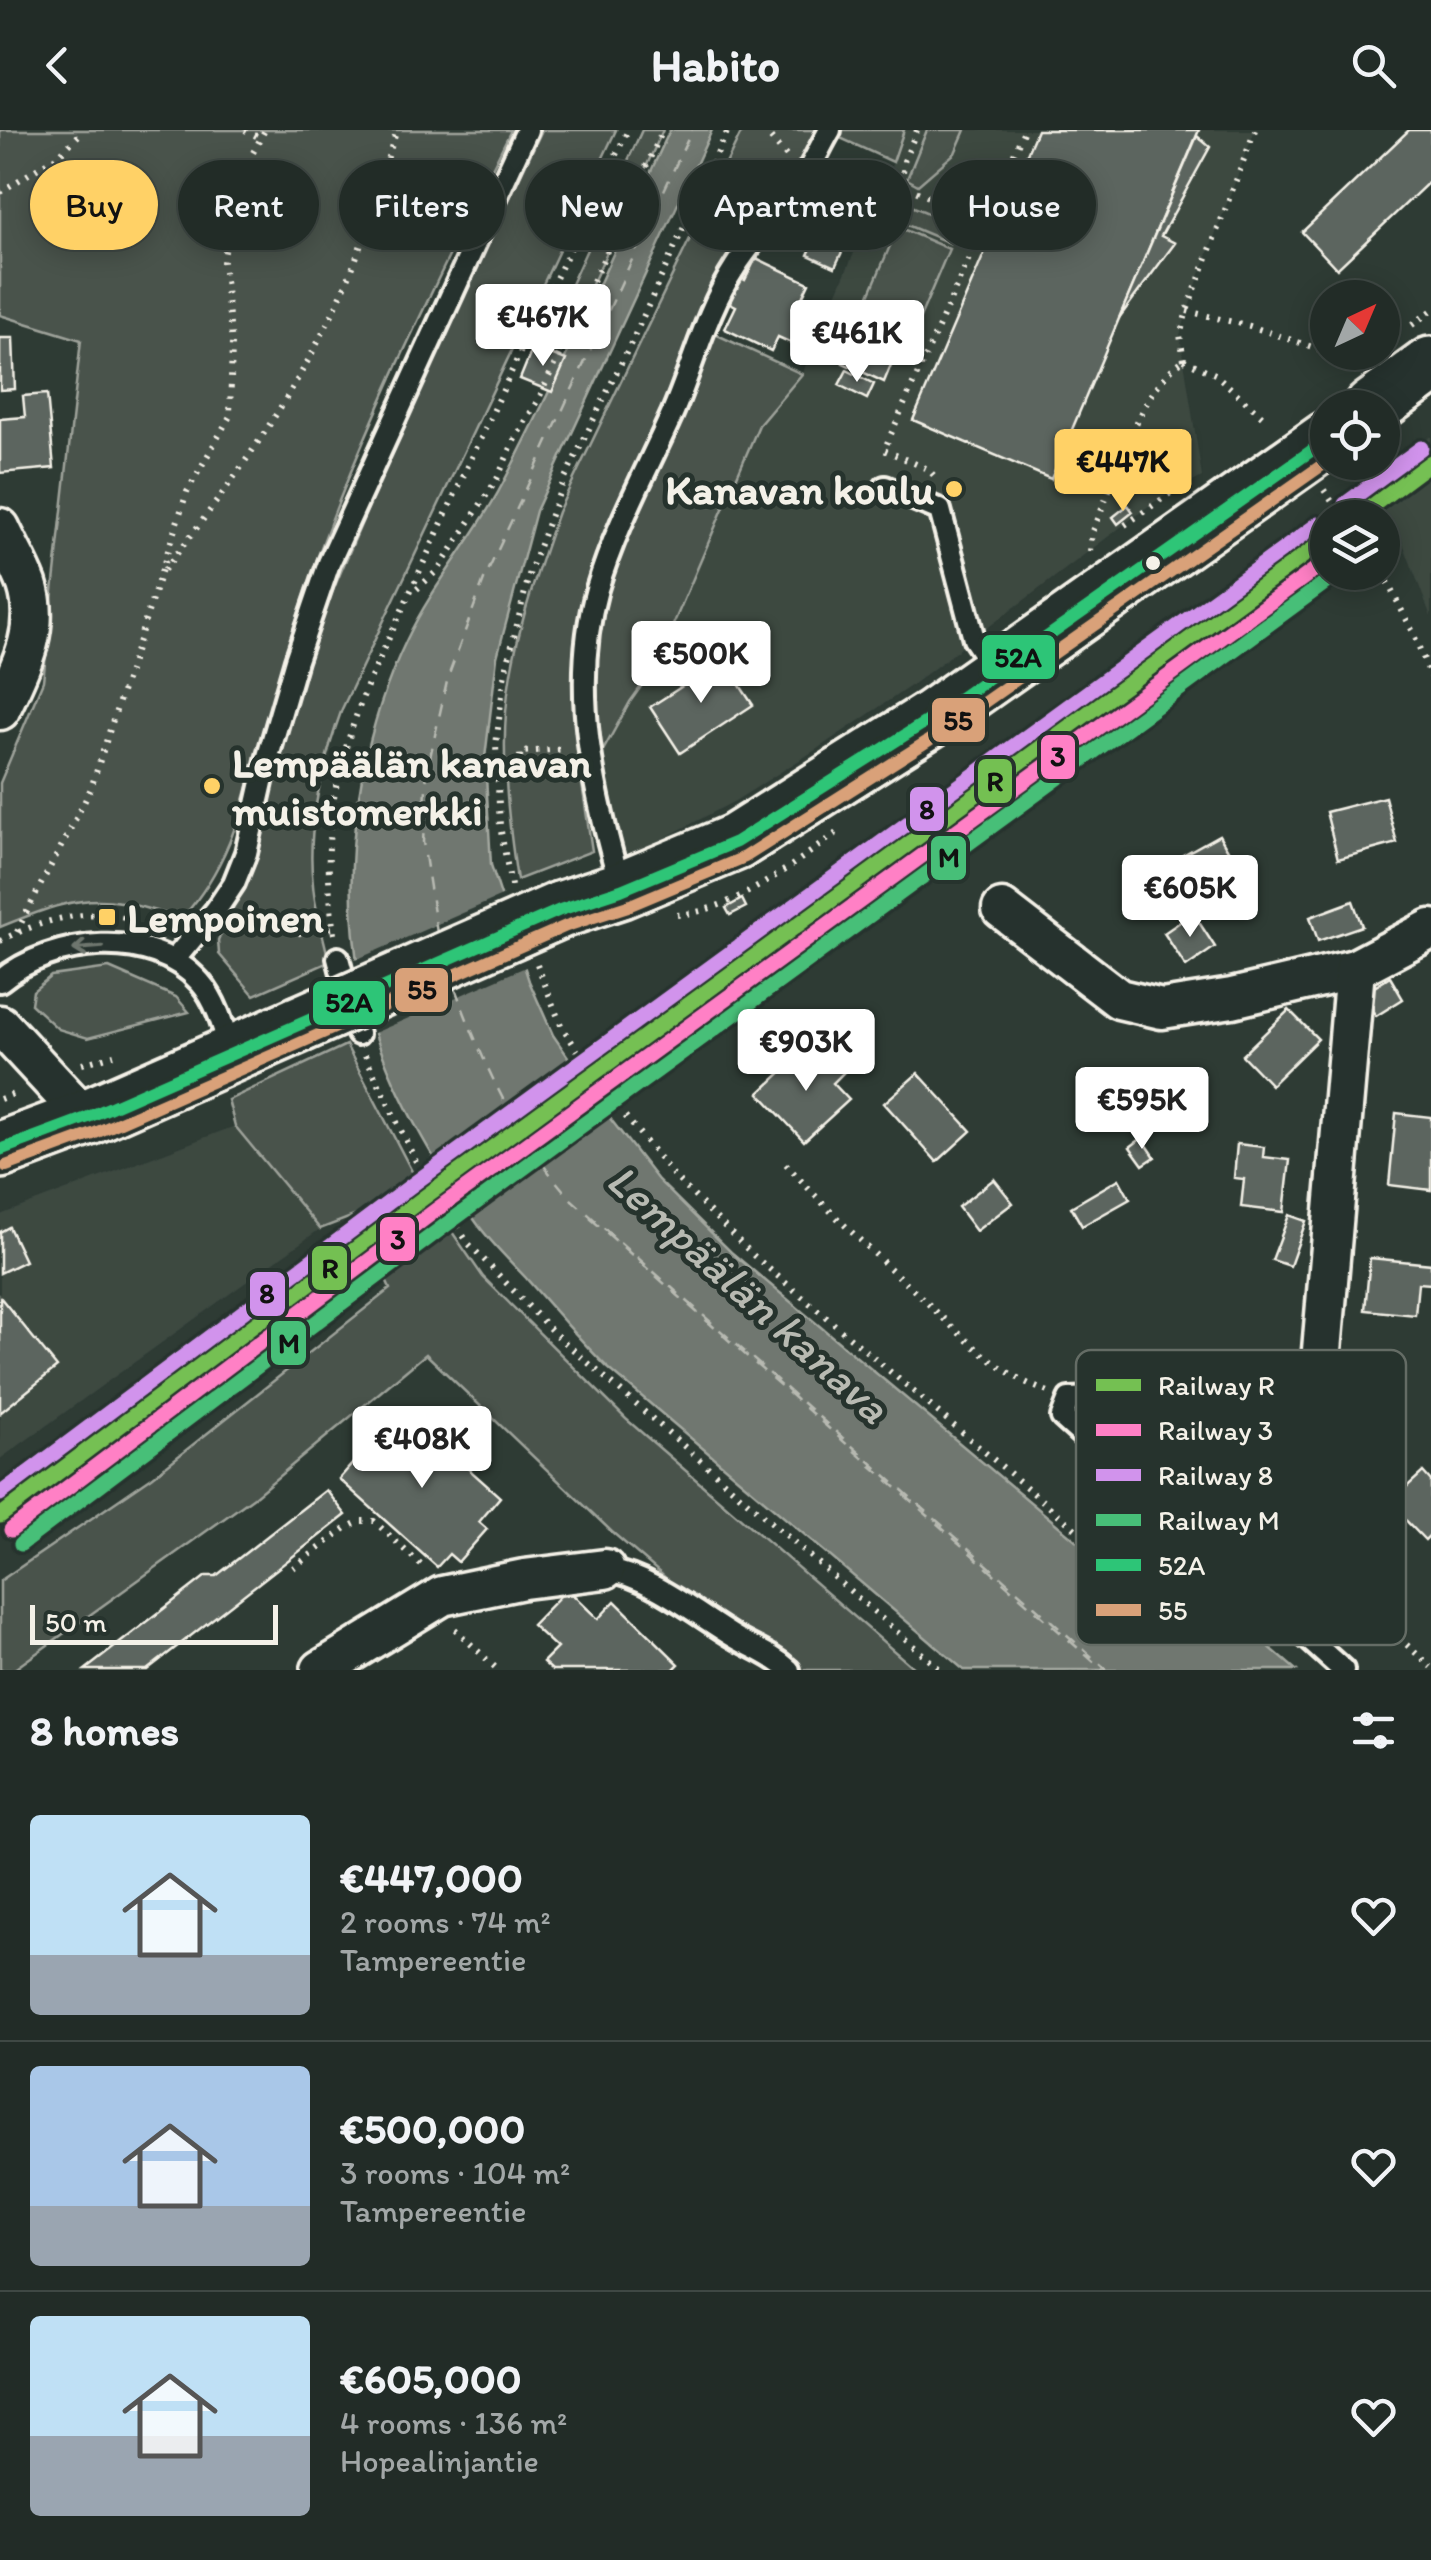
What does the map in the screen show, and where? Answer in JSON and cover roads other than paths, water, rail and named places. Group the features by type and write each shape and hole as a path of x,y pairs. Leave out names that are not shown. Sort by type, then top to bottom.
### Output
{"main road":[{"path":"1366,385 1431,365"},
{"path":"0,1150 86,1118 560,910 622,890 736,842 900,740 1310,452"}],"street":[{"path":"0,528 27,586 33,623 23,662 0,710"},
{"path":"1002,910 1119,999 1162,1009 1232,998 1355,969 1431,929"},
{"path":"1323,1350 1355,969"},
{"path":"0,1025 86,1118"},
{"path":"322,1670 440,1599 524,1579 606,1569"}],"lane":[{"path":"174,960 216,910 240,868 296,660 329,563 527,130"},
{"path":"622,890 599,813 586,718 585,650 598,586 630,502 672,414 722,292 734,269 804,178 830,130"},
{"path":"886,487 940,510 974,639 996,672"},
{"path":"0,980 39,957 66,950 122,944 152,951 174,960 201,982 212,999 232,1054"},
{"path":"338,958 358,1034"},
{"path":"1076,1398 1069,1398 1062,1417 1076,1433"},
{"path":"606,1569 632,1574 739,1640 774,1656 789,1670"},
{"path":"1315,1645 1343,1670"}],"water":[{"path":"670,130 712,130 698,160 679,160 679,201 659,245 656,160"},
{"name":"Lempäälän kanava","path":"615,250 657,250 536,511 497,657 485,758 491,865 529,981 553,1035 658,1180 731,1252 1076,1540 1076,1645 1267,1645 1296,1670 964,1670 607,1367 493,1244 439,1166 391,1074 360,978 352,893 358,804 376,718 407,639 491,505"}],"rail line":[{"name":"8","path":"1350,500 1421,448"},
{"name":"R","path":"1380,500 1431,462"},
{"name":"8","path":"0,1494 416,1182 1310,530"},
{"name":"R","path":"0,1516 426,1196 1310,551"},
{"name":"3","path":"11,1530 436,1210 1310,573"},
{"name":"M","path":"21,1544 447,1224 1315,590"}],"place":[{"name":"Kanavan koulu","path":"954,489"},
{"name":"Lempäälän kanavan muistomerkki","path":"212,786"},
{"name":"Lempoinen","path":"107,917"}]}
